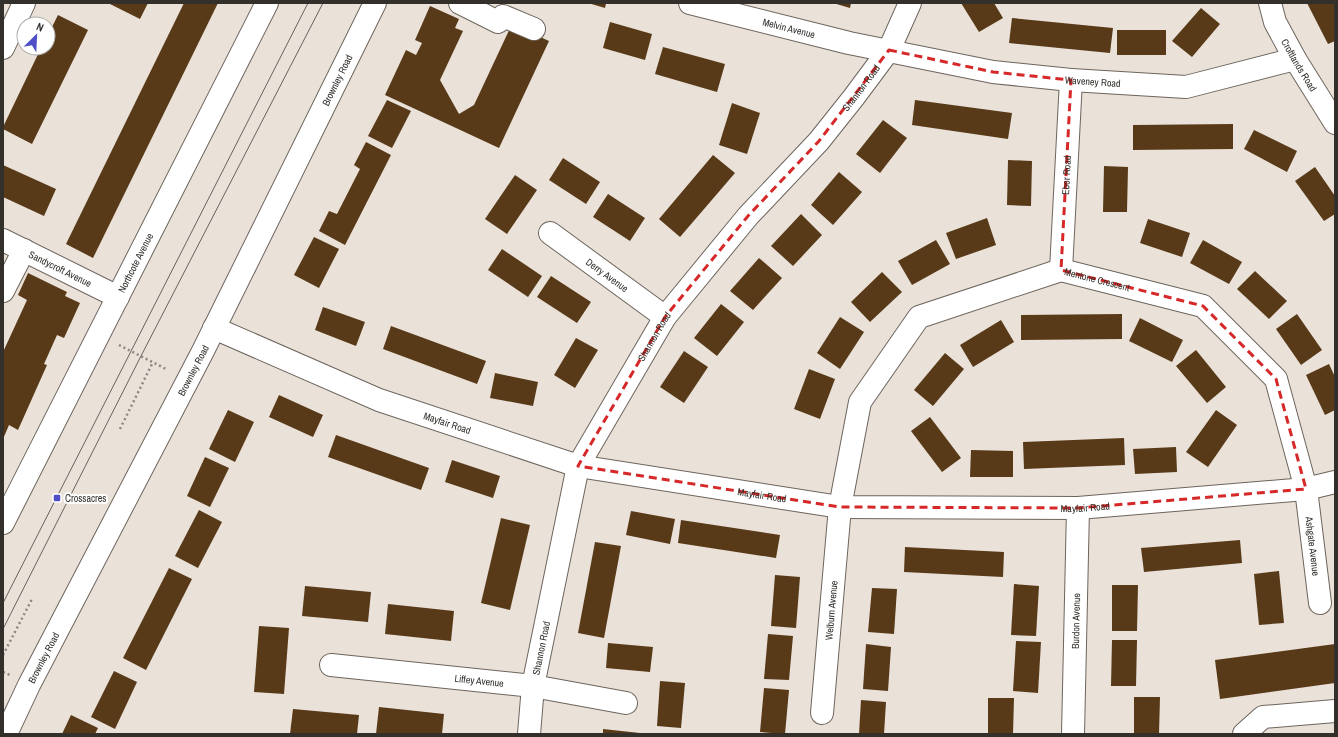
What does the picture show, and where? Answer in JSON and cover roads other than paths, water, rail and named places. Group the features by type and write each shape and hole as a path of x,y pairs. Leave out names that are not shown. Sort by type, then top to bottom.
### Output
{"street":[{"path":"3,48 24,3"},
{"name":"Northcote Avenue","path":"3,523 267,3"},
{"name":"Brownley Road","path":"6,734 32,678 214,328 375,3"},
{"path":"460,3 498,22 503,16 534,29"},
{"name":"Melvin Avenue","path":"690,3 849,43 889,50"},
{"name":"Shannon Road","path":"529,734 533,686 578,466 665,317 748,216 819,141 889,50 910,3"},
{"name":"Croftlands Road","path":"1270,3 1275,22 1295,60 1335,123"},
{"name":"Waveney Road","path":"889,50 993,72 1071,80 1186,88 1295,60"},
{"name":"Ebor Road","path":"1061,270 1071,80"},
{"name":"Derry Avenue","path":"550,233 665,317"},
{"name":"Sandycroft Avenue","path":"3,240 118,298"},
{"path":"3,291 24,250"},
{"name":"Mentone Crescent","path":"840,508 860,402 919,317 1061,270 1203,306 1276,379 1306,489"},
{"name":"Mayfair Road","path":"214,328 379,400 578,466 840,508 1078,508 1306,489 1335,482"},
{"name":"Ashgate Avenue","path":"1306,489 1320,603"},
{"name":"Welburn Avenue","path":"822,713 840,508"},
{"name":"Burdon Avenue","path":"1073,734 1078,508"},
{"name":"Liffey Avenue","path":"331,665 533,686 626,703"},
{"path":"1244,734 1264,717 1335,711"}],"tram line":[{"path":"3,603 308,3"},
{"path":"3,629 141,356 323,3"}],"place":[{"name":"Crossacres","path":"57,498"}]}
